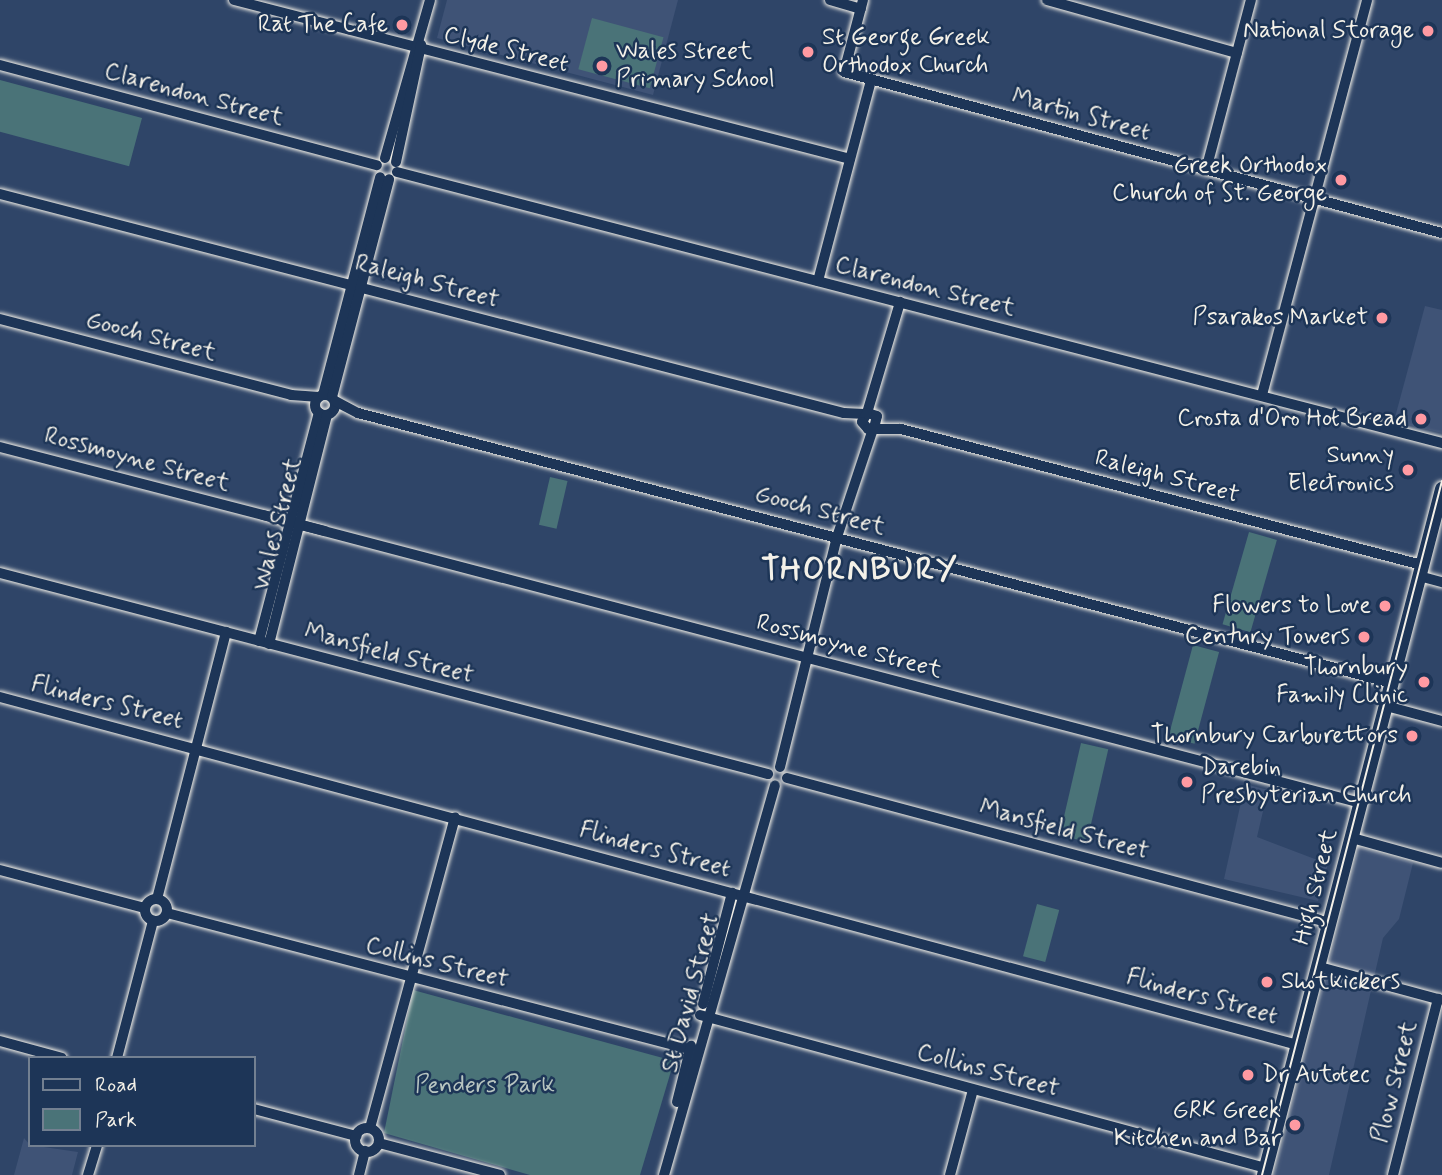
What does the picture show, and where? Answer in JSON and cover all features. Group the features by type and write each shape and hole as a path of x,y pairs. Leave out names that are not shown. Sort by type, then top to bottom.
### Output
{"main road":[{"name":"High Street","path":"1265,1171 1442,489"}],"street":[{"name":"Clyde Street","path":"234,0 850,159"},
{"path":"323,413 356,285 390,173 430,0"},
{"path":"818,281 871,81 844,72 862,5 830,0"},
{"path":"1047,0 1237,53"},
{"path":"1206,170 1251,0"},
{"path":"1262,395 1367,0"},
{"path":"390,173 381,162 419,46"},
{"name":"Clarendon Street","path":"0,65 381,162 390,173 1442,443"},
{"name":"Martin Street","path":"871,81 1442,233"},
{"name":"Raleigh Street","path":"0,194 844,413 1421,570 1442,582"},
{"path":"780,767 787,778 775,785 768,774 780,767 837,537 900,302"},
{"name":"Gooch Street","path":"0,319 291,395 327,397 358,413 1392,682"},
{"name":"Gooch Street","path":"291,395 323,413 358,413"},
{"path":"323,413 327,397"},
{"name":"Wales Street","path":"264,643 323,413"},
{"name":"Rossmoyne Street","path":"0,447 1361,803"},
{"name":"Mansfield Street","path":"0,573 768,774"},
{"path":"145,908 158,899 231,633"},
{"name":"Flinders Street","path":"0,697 199,748 1298,1045"},
{"path":"1386,706 1442,721"},
{"name":"Mansfield Street","path":"787,778 1330,923"},
{"name":"St David Street","path":"703,1015 744,896 775,785"},
{"path":"356,1136 370,1128 455,817"},
{"path":"1352,838 1442,863"},
{"path":"0,870 145,908 153,921"},
{"name":"St David Street","path":"664,1175 732,893"},
{"path":"118,1056 153,921 167,913 158,899"},
{"name":"Collins Street","path":"167,913 410,979 694,1050"},
{"path":"1319,967 1440,1000"},
{"name":"Plow Street","path":"1393,1175 1440,1000"},
{"name":"Collins Street","path":"703,1015 1265,1171"},
{"path":"0,1041 55,1056"},
{"name":"St David Street","path":"657,1175 694,1050"},
{"path":"950,1175 973,1090"},
{"path":"256,1110 356,1136 365,1151 359,1175"},
{"path":"370,1128 379,1143 500,1175"},
{"path":"365,1151 379,1143"},
{"path":"88,1175 96,1147"}],"shaded area":[{"name":"Wales Street Primary School","path":"447,0 678,0 653,95 437,38"},
{"path":"1425,306 1442,310 1442,433 1394,421"},
{"path":"1245,784 1268,790 1257,837 1328,864 1318,901 1224,879"},
{"path":"1359,847 1413,863 1399,919 1383,938 1329,1175 1274,1175"},
{"path":"24,1138 28,1147 78,1152 72,1175 14,1175"}],"green space":[{"path":"592,18 663,37 650,88 578,69"},
{"path":"0,80 142,118 129,166 0,132"},
{"path":"550,477 568,481 557,529 539,525"},
{"path":"1249,532 1277,540 1250,632 1223,624"},
{"path":"1193,645 1219,652 1194,744 1168,737"},
{"path":"1081,743 1108,749 1087,842 1060,836"},
{"path":"1037,904 1059,910 1045,962 1023,956"},
{"name":"Penders Park","path":"413,990 674,1061 640,1175 530,1175 384,1133"}],"tram line":[{"path":"1262,1175 1442,481"}],"place":[{"name":"Rat The Cafe","path":"402,25"},
{"name":"National Storage","path":"1428,31"},
{"name":"St George Greek Orthodox Church","path":"808,52"},
{"name":"Wales Street Primary School","path":"602,66"},
{"name":"Greek Orthodox Church of St. George","path":"1341,180"},
{"name":"Psarakos Market","path":"1382,318"},
{"name":"Crosta d'Oro Hot Bread","path":"1421,419"},
{"name":"Sunny Electronics","path":"1408,470"},
{"name":"Flowers to Love","path":"1385,606"},
{"name":"Century Towers","path":"1364,637"},
{"name":"Thornbury Family Clinic","path":"1424,682"},
{"name":"Thornbury Carburettors","path":"1412,736"},
{"name":"Darebin Presbyterian Church","path":"1187,782"},
{"name":"Shotkickers","path":"1267,982"},
{"name":"Dr Autotec","path":"1248,1075"},
{"name":"GRK Greek Kitchen and Bar","path":"1295,1125"}],"district":[{"name":"THORNBURY","path":"860,570"}]}
